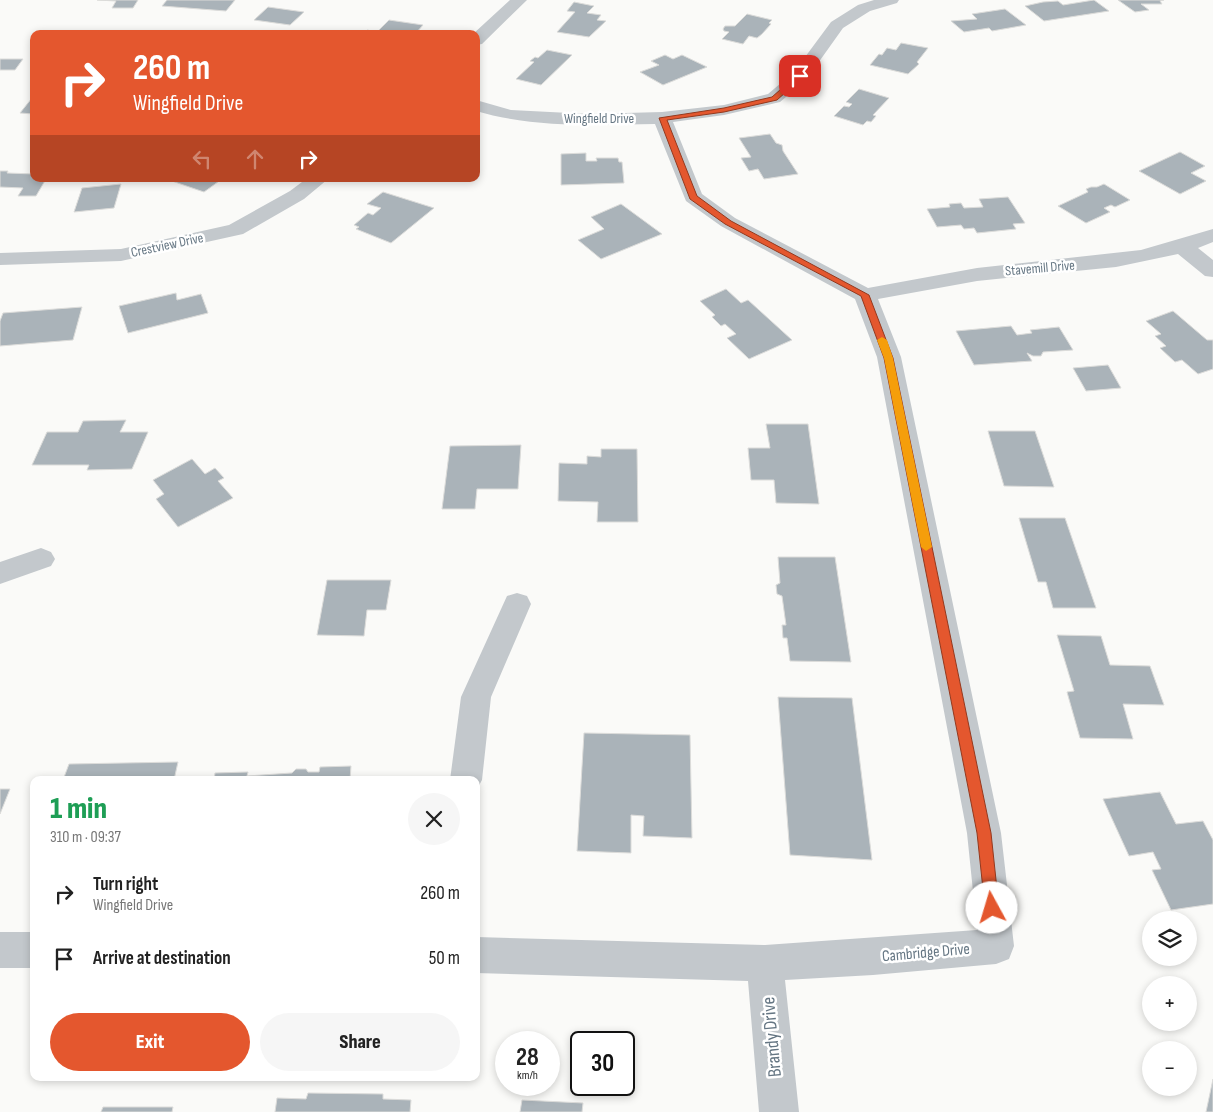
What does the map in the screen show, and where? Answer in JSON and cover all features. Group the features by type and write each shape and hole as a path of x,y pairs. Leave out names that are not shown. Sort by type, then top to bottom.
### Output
{"street":[{"path":"480,36 519,0"},
{"name":"Wingfield Drive","path":"480,106 510,114 589,120 662,118 724,110 774,98 800,76 837,25 864,8 891,0"},
{"path":"662,118 693,197 728,222 865,295"},
{"name":"Crestview Drive","path":"0,259 121,255 236,230 297,195 314,182"},
{"name":"Stavemill Drive","path":"865,295 941,279 1070,266 1184,248 1213,235"},
{"path":"1184,248 1213,271"},
{"name":"Cambridge Drive","path":"480,955 765,963 873,957 996,946 984,833 889,358 865,295"},
{"path":"0,573 41,560"},
{"path":"466,776 476,697 517,604"},
{"path":"0,950 30,950"},
{"name":"Brandy Drive","path":"765,963 779,1112"}],"building":[{"path":"97,0 138,0 133,8 112,8 116,1"},
{"path":"167,0 235,0 226,11 162,6"},
{"path":"1094,0 1109,11 1044,21 1025,6 1043,2 1058,1 1063,5"},
{"path":"1118,0 1164,0 1160,1 1162,4 1141,4 1149,10 1135,12"},
{"path":"574,2 594,6 587,13 601,15 597,20 606,21 589,37 557,32 575,12 567,11"},
{"path":"268,7 304,12 290,25 254,20"},
{"path":"1005,9 1026,25 992,31 989,28 964,32 951,21 977,19 972,14"},
{"path":"747,14 772,20 769,23 771,24 757,38 749,36 743,44 722,39 729,32 724,31 725,26 735,26"},
{"path":"389,20 423,25 419,30 379,30"},
{"path":"901,43 928,48 917,62 919,64 908,74 870,65 887,48 896,50"},
{"path":"547,50 572,55 541,85 516,79 534,62 530,61 535,57 538,58"},
{"path":"665,55 673,59 682,55 707,67 663,85 640,72 659,65 651,61"},
{"path":"0,59 23,59 15,70 0,70"},
{"path":"859,89 889,98 873,115 876,116 871,122 867,121 863,125 834,116 844,106 849,107 852,104 846,102"},
{"path":"30,100 30,114 20,113"},
{"path":"770,134 776,143 782,145 783,151 798,174 764,179 758,169 749,171 741,158 751,157 739,138"},
{"path":"1180,152 1205,166 1191,173 1206,181 1180,194 1139,171"},
{"path":"586,153 586,161 597,161 596,158 618,158 619,162 622,162 624,183 561,185 561,154"},
{"path":"0,171 30,174 30,182 44,182 36,196 18,196 23,188 0,187"},
{"path":"175,182 218,182 204,192"},
{"path":"121,184 114,208 74,212 82,188"},
{"path":"1104,184 1130,200 1115,207 1111,205 1104,208 1110,212 1086,223 1058,206 1088,192 1086,189"},
{"path":"383,192 434,208 391,243 356,229 359,227 354,225 368,213 373,215 381,208 367,204"},
{"path":"1008,197 1025,223 1013,224 1016,229 977,233 974,228 964,229 961,225 937,227 927,209 950,207 949,204 961,203 964,208 983,207 979,199"},
{"path":"621,204 662,234 601,259 578,240 604,229 591,217"},
{"path":"726,289 741,303 748,300 792,340 749,359 727,338 736,334 725,324 721,326 712,317 715,315 700,301"},
{"path":"176,293 177,300 201,294 208,313 128,333 119,306"},
{"path":"82,307 73,340 0,346 0,321 3,313"},
{"path":"1173,311 1207,340 1213,340 1213,369 1198,374 1182,360 1175,362 1160,348 1166,346 1155,336 1161,334 1146,321"},
{"path":"1011,326 1017,335 1032,333 1030,330 1059,327 1073,350 1043,352 1041,356 1033,356 1027,353 1032,361 974,365 956,331"},
{"path":"1108,365 1121,388 1086,391 1073,368"},
{"path":"126,420 120,432 148,432 132,469 87,470 89,465 32,465 47,432 78,432 83,421"},
{"path":"766,424 808,424 819,504 776,503 774,480 751,480 748,448 770,448"},
{"path":"988,431 1035,431 1054,487 1004,486"},
{"path":"521,445 518,489 477,489 475,509 442,509 450,446"},
{"path":"601,449 637,449 638,522 597,522 598,502 558,501 559,463 587,464 587,456 601,457"},
{"path":"192,459 205,474 215,468 224,478 218,481 233,498 178,527 156,499 164,494 153,480"},
{"path":"1019,518 1065,518 1096,608 1053,608 1046,582 1038,582"},
{"path":"778,557 835,557 851,662 790,661 787,638 783,638 782,625 786,625 782,596 777,594 776,585 780,583"},
{"path":"327,580 391,580 386,610 367,610 364,636 317,635"},
{"path":"1057,635 1101,636 1110,665 1150,666 1164,705 1123,704 1133,739 1080,738 1067,692 1074,691"},
{"path":"778,697 852,698 872,860 790,855"},
{"path":"584,733 690,735 692,838 643,836 644,816 631,815 631,853 577,851"},
{"path":"178,762 175,776 64,776 69,764"},
{"path":"351,766 350,776 247,776 292,773 296,769 319,772 320,767"},
{"path":"248,772 247,776 215,776 215,773"},
{"path":"0,789 10,789 0,814"},
{"path":"1160,792 1176,824 1203,821 1213,840 1213,904 1171,910 1152,870 1161,869 1153,852 1129,856 1103,799"},
{"path":"1213,1079 1213,1112 1206,1112"},
{"path":"308,1093 383,1094 383,1099 411,1100 410,1112 275,1112 277,1098 306,1099"},
{"path":"522,1100 583,1103 582,1112 520,1112"},
{"path":"103,1107 173,1107 172,1112 101,1112"}],"slow traffic":[{"path":"882,340 889,358 926,547"}],"route":[{"path":"800,76 774,98 724,110 662,118 693,197 728,222 865,295 889,358 984,833 992,908"}]}
